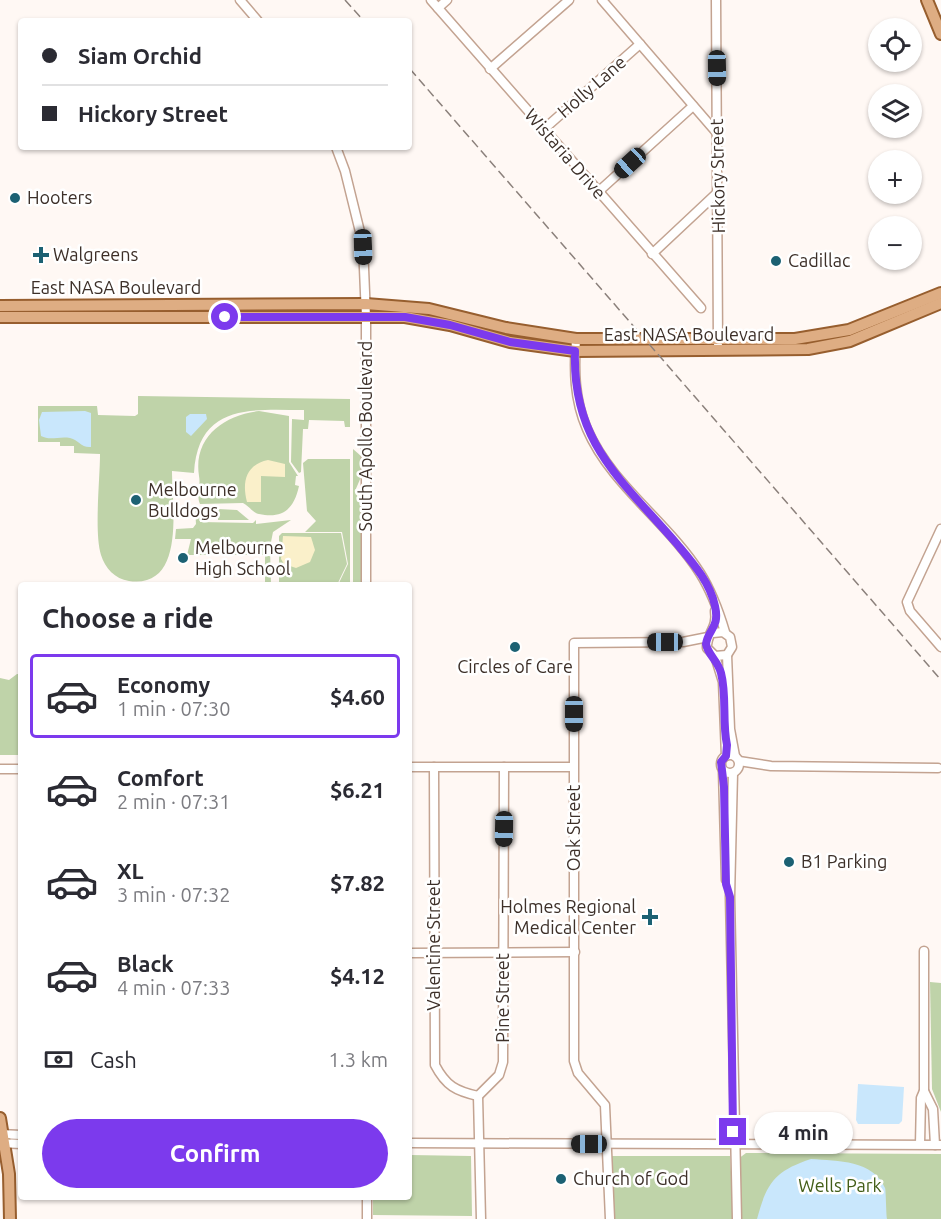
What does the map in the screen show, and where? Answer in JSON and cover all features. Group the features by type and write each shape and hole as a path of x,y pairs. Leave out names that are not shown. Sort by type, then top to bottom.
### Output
{"main road":[{"path":"927,0 941,34"},
{"name":"East NASA Boulevard","path":"0,306 366,304 406,306 453,314 533,334 576,339 795,339 849,330 941,292"},
{"name":"East NASA Boulevard","path":"0,317 405,317 450,325 510,342 575,351 719,352 808,349 850,341 941,303"},
{"path":"450,325 453,314"},
{"path":"0,1118 10,1219"}],"street":[{"path":"240,0 255,18"},
{"name":"Wistaria Drive","path":"431,0 701,308"},
{"path":"438,8 447,0"},
{"path":"490,69 568,0"},
{"path":"602,0 717,132"},
{"name":"Hickory Street","path":"716,0 719,352"},
{"name":"Holly Lane","path":"543,130 640,44"},
{"path":"598,192 693,106"},
{"name":"South Apollo Boulevard","path":"337,150 363,237 366,304 366,582"},
{"path":"652,254 717,193"},
{"path":"576,339 576,396 587,429 603,458 699,572 725,632 733,643 727,655 733,757"},
{"path":"941,529 907,602 910,611 941,647"},
{"path":"716,609 708,650 715,656 723,682 735,772 728,836"},
{"path":"710,635 725,632"},
{"name":"Oak Street","path":"610,1219 605,1105 578,1073 574,1060 574,643 683,642 710,635"},
{"name":"Oak Street","path":"683,642 708,650"},
{"path":"715,656 727,655"},
{"path":"737,1219 733,1144 728,836 721,762 733,757 765,766"},
{"path":"723,771 735,772 765,766 938,768"},
{"path":"412,767 573,767"},
{"name":"Valentine Street","path":"434,767 435,1065 444,1082 457,1092 478,1096"},
{"name":"Pine Street","path":"478,1096 499,1076 503,1062 504,767"},
{"path":"0,769 18,769"},
{"path":"921,1144 921,1098 924,1090 924,951"},
{"path":"412,953 574,952"},
{"path":"412,1143 938,1145 933,1109 924,1090"},
{"path":"478,1096 481,1219"},
{"path":"2,1138 18,1135"},
{"path":"2,1138 18,1143"},
{"path":"367,1200 367,1219"}],"green space":[{"path":"138,396 350,399 350,427 345,427 344,421 309,420 308,429 303,429 301,472 299,473 291,462 292,419 304,420 304,410 248,411 217,422 206,433 198,450 194,473 172,471 173,523 168,559 160,572 147,580 129,581 111,572 101,555 98,520 100,454 74,453 74,446 60,446 60,442 38,442 38,406 97,406 98,415 135,416 138,414"},
{"path":"259,411 289,416 289,462 298,476 296,476 295,485 299,486 294,501 286,510 275,515 257,513 243,503 200,504 198,462 206,439 214,430 234,417"},
{"path":"353,449 361,456 361,477 355,491 361,505 362,582 353,582"},
{"path":"308,459 350,459 350,582 339,582 348,564 342,532 305,532 316,521 307,511 303,463"},
{"path":"195,508 199,508 200,522 253,523 256,520 256,524 291,520 273,532 270,547 271,582 265,582 265,555 187,555 191,539 175,539 176,529 193,528 196,524"},
{"path":"218,509 237,510 249,520 218,520"},
{"path":"282,533 341,533 347,564 338,582 279,582 279,536"},
{"path":"18,674 18,755 0,755 0,678 9,680"},
{"path":"930,982 941,983 941,1112 932,1089"},
{"name":"Wells Park","path":"746,1153 941,1154 941,1219 742,1219 738,1159"},
{"path":"412,1155 471,1156 472,1216 373,1215 373,1200 412,1200"},
{"path":"611,1156 730,1156 734,1219 613,1219"}],"sand":[{"path":"268,460 285,464 285,477 261,476 261,502 247,502 245,482 250,470 260,462"},
{"path":"283,536 311,537 315,550 310,562 296,568 284,564 281,559"}],"water":[{"path":"85,411 91,413 91,447 70,438 41,436 39,420 42,412"},
{"path":"190,414 206,414 207,419 191,436 186,432 186,417"},
{"path":"858,1084 904,1087 902,1121 899,1124 858,1124 856,1120"},
{"path":"811,1159 854,1164 872,1172 885,1188 887,1219 757,1219 765,1196 774,1180 789,1168"}],"railway":[{"path":"345,0 361,18"},
{"path":"412,71 941,680"}],"place":[{"name":"Hooters","path":"15,198"},
{"name":"Walgreens","path":"41,255"},
{"name":"Cadillac","path":"776,261"},
{"name":"Melbourne Bulldogs","path":"136,500"},
{"name":"Melbourne High School","path":"183,558"},
{"name":"Circles of Care","path":"515,647"},
{"name":"B1 Parking","path":"789,862"},
{"name":"Holmes Regional Medical Center","path":"650,917"},
{"name":"Church of God","path":"561,1179"}],"route":[{"path":"225,317 405,317 450,325 510,342 575,351 576,396 587,429 603,458 699,572 710,590 716,609 715,628 706,644 710,653 715,656 723,682 727,745 726,756 721,764 724,787 726,884 730,897 733,1132"}]}
